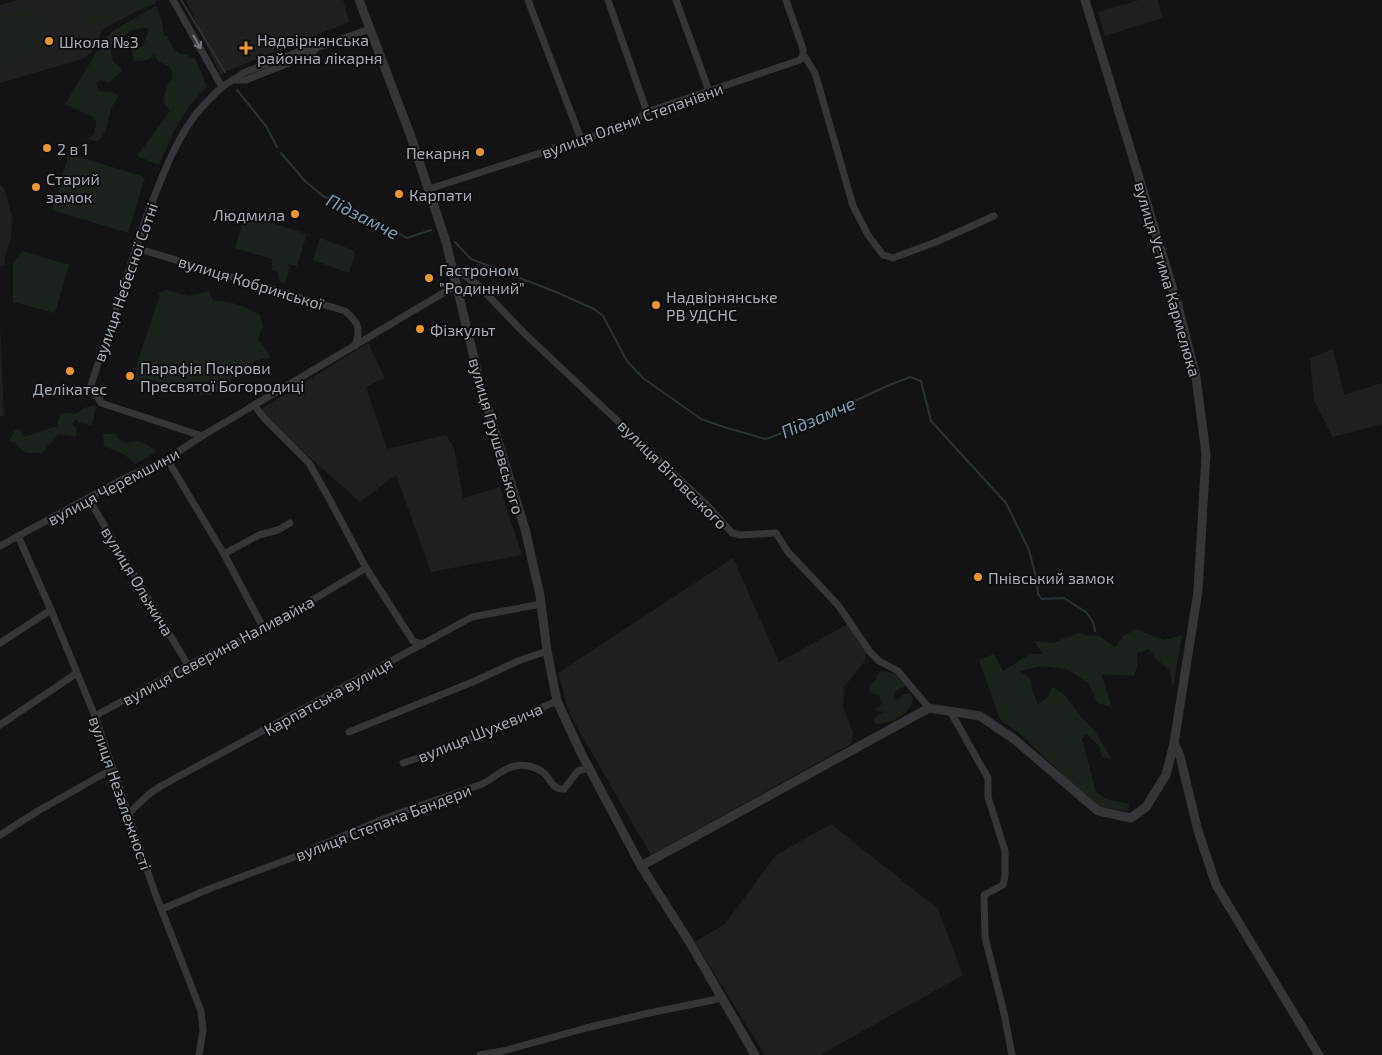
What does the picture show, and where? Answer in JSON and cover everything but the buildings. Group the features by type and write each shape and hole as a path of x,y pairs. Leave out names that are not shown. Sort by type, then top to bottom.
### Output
{"street":[{"path":"173,0 222,87"},
{"name":"вулиця Грушевського","path":"360,0 429,189 453,268 480,383 525,530 541,604 547,651 557,701 641,866 690,943 755,1055"},
{"path":"528,0 581,139"},
{"path":"608,0 647,112"},
{"path":"676,0 709,91"},
{"path":"786,0 804,56 815,73 853,206 868,235 883,255 892,258 936,242 994,216"},
{"name":"вулиця Устима Кармелюка","path":"930,708 980,716 1014,739 1098,811 1131,818 1146,807 1166,775 1174,743 1198,591 1206,454 1196,377 1178,306 1085,0"},
{"name":"вулиця Небесної Сотні","path":"202,436 101,403 91,385 156,192 182,137 200,108 222,87 236,80 243,73 311,47 316,48 370,29"},
{"name":"вулиця Олени Степанівни","path":"429,189 630,124 647,112 800,60 804,56"},
{"name":"вулиця Кобринської","path":"136,248 345,311 359,326 366,331 376,334"},
{"name":"вулиця Вітовського","path":"453,268 477,284 524,333 708,506 732,533 740,535 776,533 788,552 838,605 878,661 898,671 930,708"},
{"name":"вулиця Черемшини","path":"0,546 121,480 167,460 202,436 450,289 457,287"},
{"path":"355,346 359,334 359,326"},
{"path":"254,405 264,418 309,463 366,568 413,641 423,644"},
{"path":"167,460 224,554 264,629"},
{"name":"вулиця Ольжича","path":"88,498 188,665"},
{"path":"224,554 259,535 278,530 290,523"},
{"name":"вулиця Незалежності","path":"18,536 95,716 128,816 200,1011 203,1030 199,1055"},
{"name":"вулиця Северина Наливайка","path":"95,716 188,665 264,629 366,568"},
{"name":"Карпатська вулиця","path":"128,816 149,794 161,786 472,617 541,604"},
{"path":"0,643 51,610"},
{"path":"349,732 518,661 547,651"},
{"path":"0,725 77,674"},
{"name":"вулиця Шухевича","path":"403,764 445,750 557,701"},
{"path":"641,866 930,708"},
{"path":"950,711 988,778 988,797 1005,851 1005,876 1002,885 984,895 985,937 1004,1013 1012,1055"},
{"path":"1174,743 1180,756 1198,831 1216,885 1319,1055"},
{"name":"вулиця Степана Бандери","path":"162,909 305,853 316,846 384,819 488,781 503,770 514,766 538,769 559,789 564,789 578,771 590,768"},
{"path":"0,835 38,810 112,769"},
{"path":"480,1055 503,1051 586,1028 723,998"}],"shaded area":[{"name":"Школа №3","path":"18,0 158,0 103,29 91,53 82,59 0,83 0,5"},
{"path":"78,0 154,0 156,4 87,26"},
{"name":"Надвірнянська районна лікарня","path":"186,0 343,0 349,22 220,74"},
{"path":"1139,0 1158,0 1162,18 1105,36 1098,12"},
{"path":"156,6 162,22 164,36 167,36 179,53 195,59 207,86 189,106 173,133 159,165 137,156 170,111 163,102 167,86 173,78 171,68 157,60 154,54 149,60 134,61 132,49 143,46 149,29 139,28 133,30 123,35 110,46 113,61 122,70 109,83 101,80 96,83 99,91 119,95 110,112 106,129 97,141 87,139 94,134 96,122 93,117 65,104 104,40 114,30"},
{"path":"21,10 34,14 42,21 45,31 44,45 23,58 0,65 0,16"},
{"path":"69,154 145,177 128,233 52,210"},
{"path":"0,185 4,188 12,216 11,237 5,257 5,265 0,266"},
{"path":"245,215 307,234 297,266 287,264 290,267 285,284 279,280 278,272 272,270 272,259 235,248"},
{"path":"320,238 353,250 355,254 349,273 313,260"},
{"path":"23,251 69,265 55,313 13,302 13,263"},
{"path":"166,290 189,296 209,291 213,301 232,303 260,315 263,326 258,339 271,357 256,361 234,374 226,386 211,395 193,394 153,380 138,383 133,378 138,368 137,363 160,295 158,293"},
{"path":"0,326 4,416 0,416"},
{"path":"368,343 385,378 366,387 387,449 446,435 454,448 463,498 500,487 522,555 431,572 396,475 360,502 258,411"},
{"path":"1333,349 1344,395 1382,383 1382,424 1333,437 1314,400 1310,358"},
{"path":"94,405 96,407 92,425 79,423 76,419 72,423 77,429 76,437 58,434 42,453 23,451 15,441 9,442 15,430 19,429 24,437 57,426 60,415 65,413 77,414 82,409"},
{"path":"103,434 115,434 126,443 135,441 142,443 150,446 156,452 135,464 121,453 104,447"},
{"path":"733,558 779,662 848,624 866,652 865,661 844,687 843,707 853,732 851,744 651,855 570,715 558,673"},
{"path":"1136,629 1164,640 1182,635 1173,688 1169,670 1156,659 1149,649 1137,653 1137,667 1134,676 1102,674 1111,707 1098,703 1088,683 1066,669 1042,666 1020,671 1031,679 1033,693 1038,704 1048,697 1052,687 1064,694 1082,718 1094,730 1112,759 1102,757 1100,747 1086,734 1082,739 1096,792 1106,799 1129,804 1128,811 1101,807 1085,796 1019,733 1000,720 979,660 994,654 1003,671 1030,654 1043,654 1034,641 1053,643 1077,633 1092,636 1098,635 1115,647 1123,636"},
{"path":"886,671 897,675 905,687 896,692 894,696 897,700 903,694 911,694 913,699 903,715 887,722 875,724 874,720 877,716 884,712 875,710 882,703 880,696 869,690 870,685 877,679 876,676 880,672"},
{"path":"831,824 938,909 963,975 820,1055 765,1055 695,942 725,924 776,855"}],"waterway":[{"name":"Підзамче","path":"181,0 225,72"},
{"name":"Підзамче","path":"237,90 266,126 277,147"},
{"name":"Підзамче","path":"281,153 305,181 323,196 376,220 407,238 431,230"},
{"name":"Підзамче","path":"455,242 471,259 594,309 603,316 627,361 643,378 701,419 724,427 766,439 801,426 910,377 921,381 931,421 1006,503 1029,550 1037,581 1038,594 1042,599 1064,598 1086,612 1093,622 1095,631"}],"place":[{"name":"Школа №3","path":"49,41"},
{"name":"Надвірнянська районна лікарня","path":"246,48"},
{"name":"2 в 1","path":"47,148"},
{"name":"Пекарня","path":"480,152"},
{"name":"Старий замок","path":"36,187"},
{"name":"Карпати","path":"399,194"},
{"name":"Людмила","path":"295,214"},
{"name":"Гастроном \"Родинний\"","path":"429,278"},
{"name":"Надвірнянське РВ УДСНС","path":"656,305"},
{"name":"Фізкульт","path":"420,329"},
{"name":"Делікатес","path":"70,371"},
{"name":"Парафія Покрови Пресвятої Богородиці","path":"130,376"},
{"name":"Пнівський замок","path":"978,577"}]}
